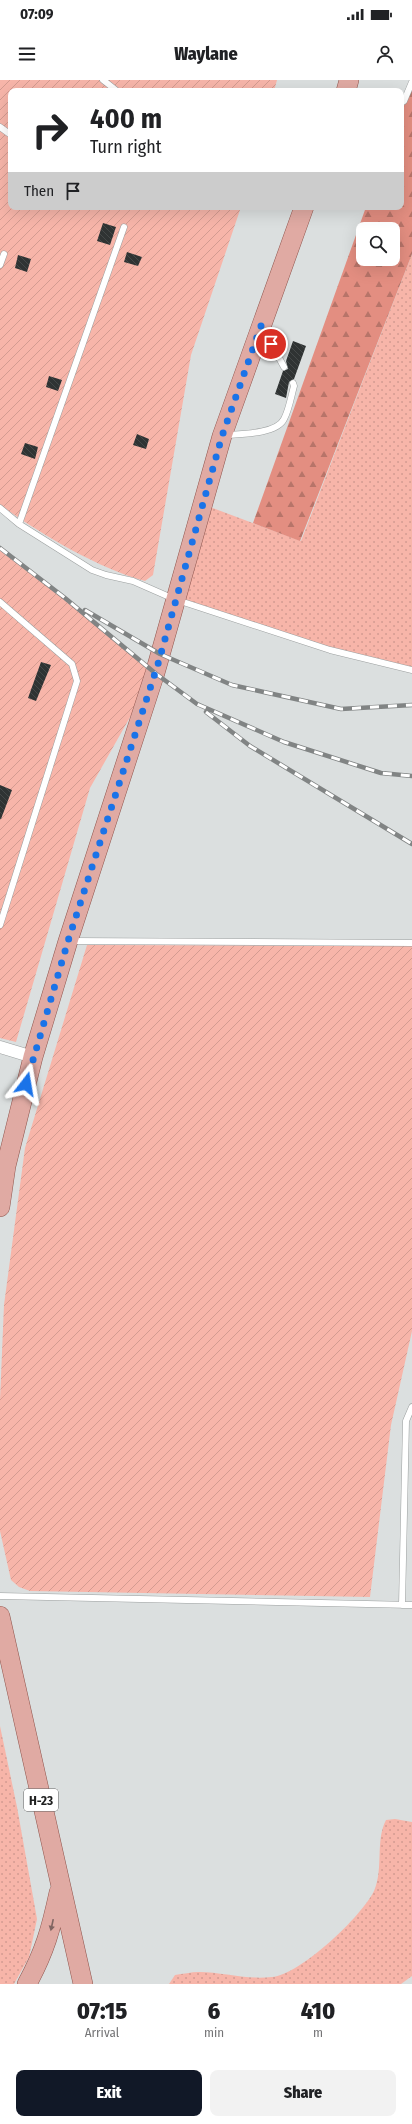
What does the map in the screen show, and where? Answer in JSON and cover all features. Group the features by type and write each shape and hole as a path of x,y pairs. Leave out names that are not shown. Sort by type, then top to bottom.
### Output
{"main road":[{"path":"0,1207 6,1166 33,1057 68,941 155,673 174,599 222,436 303,210"},
{"name":"Н-23","path":"0,1616 83,1984"},
{"path":"27,1984 44,1951 50,1932 60,1887"}],"street":[{"path":"0,1047 33,1057"}],"lane":[{"path":"102,80 113,88"},
{"path":"404,101 412,82"},
{"path":"19,524 124,227"},
{"path":"0,265 4,254"},
{"path":"261,326 284,367"},
{"path":"222,436 256,432 280,424 284,420 294,386 293,383"},
{"path":"0,508 19,524 92,570 106,576 133,581 174,599 330,650 412,670"},
{"path":"0,602 72,664 77,681 0,925"},
{"path":"68,941 412,943"},
{"path":"402,1605 406,1421 412,1407"},
{"path":"0,1596 412,1605"}],"shaded area":[{"path":"0,80 277,80 275,88 8,88 8,210 240,210 191,355 153,575 145,581 108,568 51,538 0,505"},
{"path":"412,254 412,670 376,662 174,599 202,504 301,541"},
{"path":"0,549 65,598 155,673 90,788 16,1042 0,1038"},
{"path":"87,945 412,946 412,1331 391,1425 370,1597 30,1591 19,1587 11,1580 0,1531 0,1400 4,1305 25,1148"},
{"path":"0,1726 17,1807 37,1919 29,1957 14,1984 0,1984"},
{"path":"395,1819 412,1822 412,1976 401,1984 169,1984 175,1975 196,1972 208,1972 243,1977 272,1977 284,1974 313,1956 344,1929 357,1915 374,1891 379,1873 380,1846 383,1828 386,1820"}],"green space":[{"path":"412,82 412,254 300,541 253,523 356,235 356,266 400,266 400,222 361,222 365,210 404,210 404,102"}],"building":[{"path":"103,223 116,227 110,245 97,241"},
{"path":"127,252 142,257 138,266 124,262"},
{"path":"18,255 31,259 27,272 15,268"},
{"path":"293,341 306,346 294,379 289,382 286,398 275,394 283,371 288,369 286,361"},
{"path":"49,376 62,380 58,391 46,387"},
{"path":"137,434 149,439 146,449 133,445"},
{"path":"25,443 38,447 35,459 21,454"},
{"path":"41,662 51,665 36,701 28,698"},
{"path":"0,785 12,790 1,819 0,819"}],"railway":[{"path":"0,548 65,598 155,673 197,704 284,742 381,773 412,776"},
{"path":"85,610 160,654 232,685 341,709 412,705"},
{"path":"206,712 250,746 412,844"}],"route":[{"path":"26,1084 68,941 158,664 178,587 222,436 261,326 271,344"}]}
